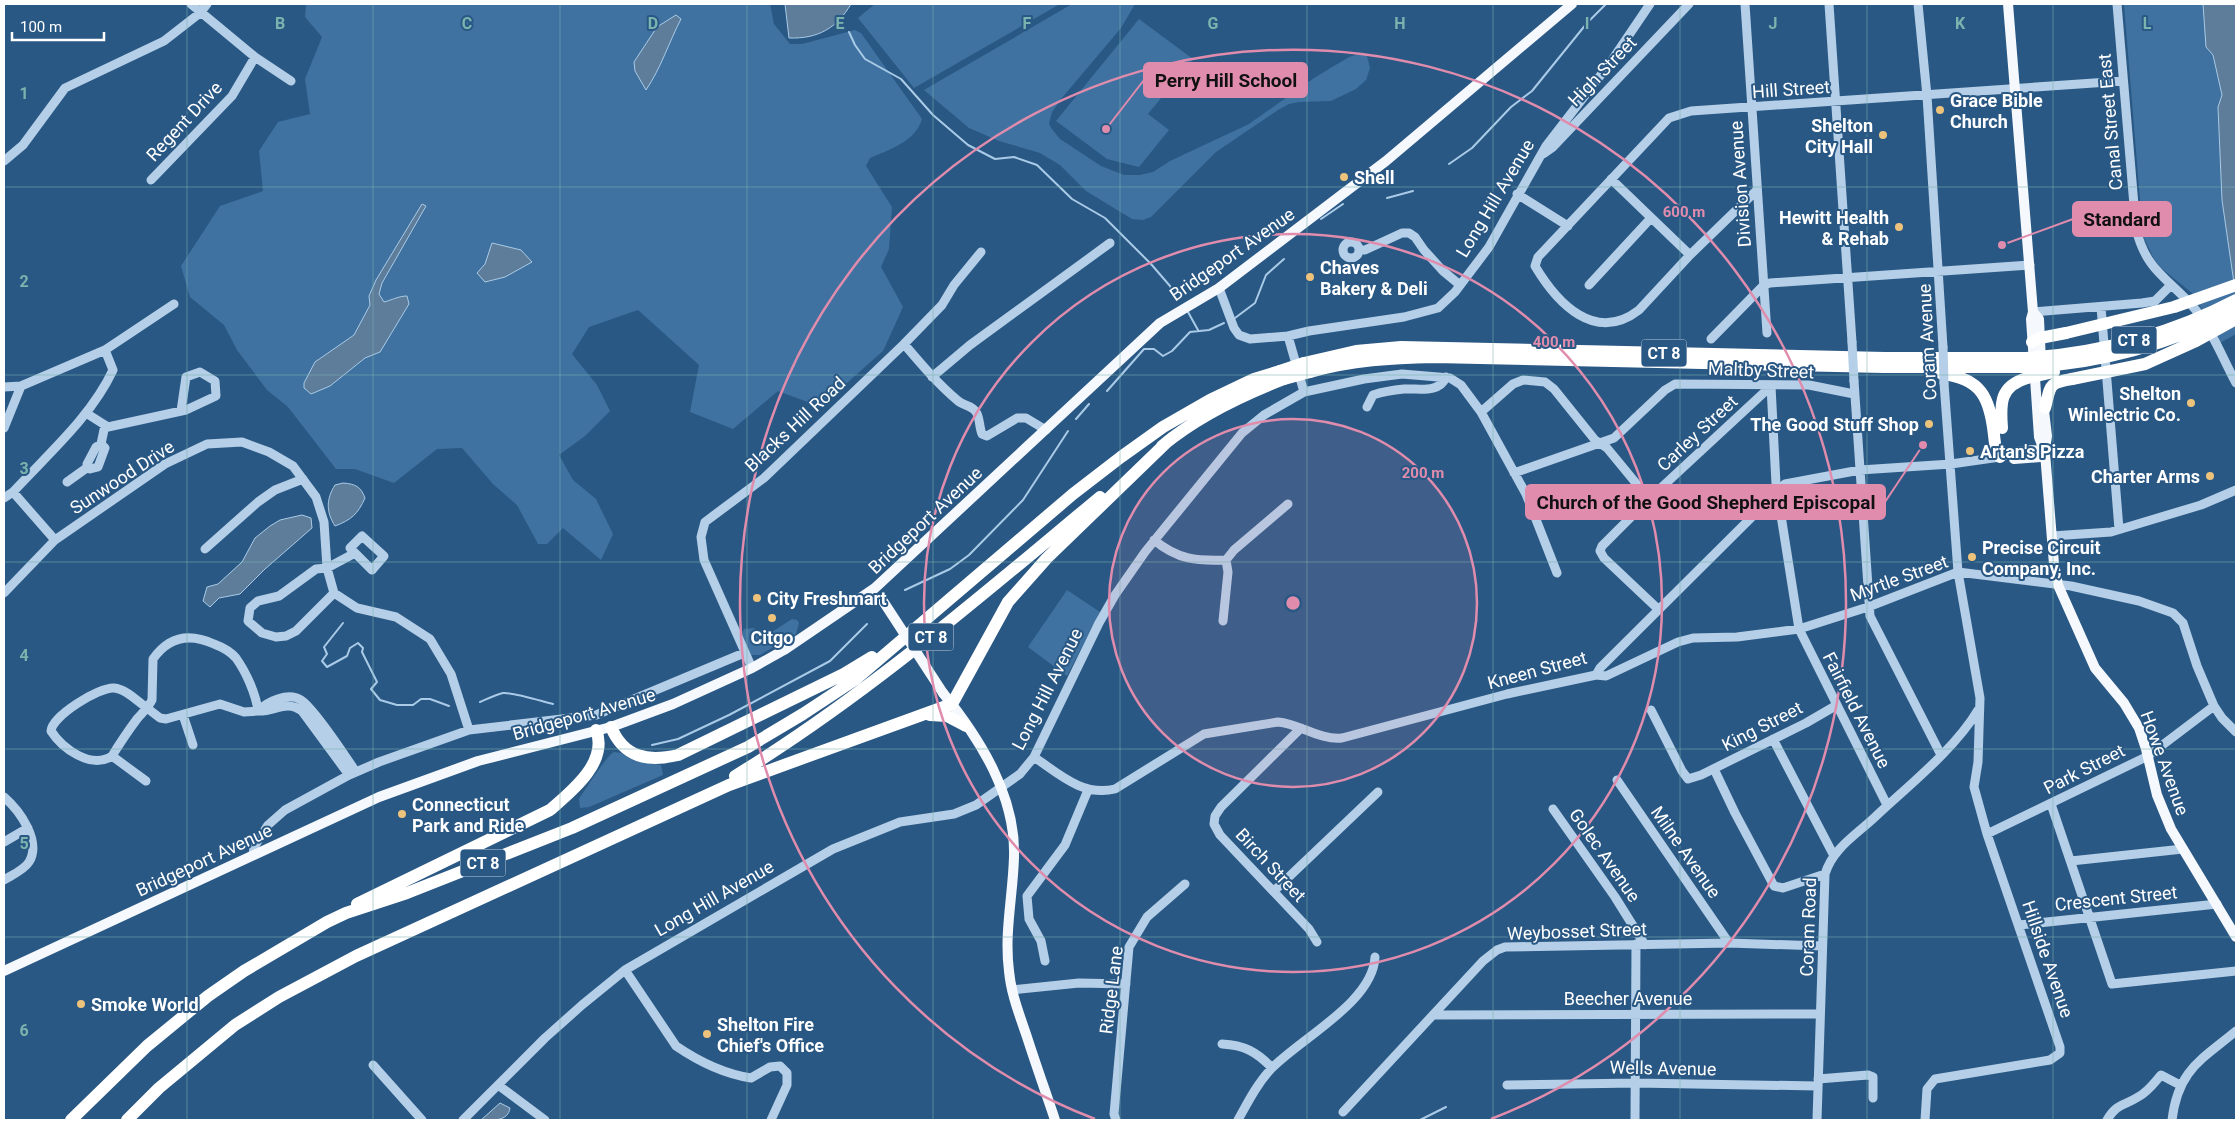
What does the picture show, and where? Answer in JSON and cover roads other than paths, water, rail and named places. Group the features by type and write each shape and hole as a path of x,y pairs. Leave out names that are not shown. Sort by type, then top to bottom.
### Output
{"highway":[{"path":"2036,340 2167,309 2236,285"},
{"name":"CT 8","path":"127,1120 159,1088 210,1044 278,997 356,956 677,810 782,748 896,666 1168,441 1206,415 1282,375 1356,352 1401,347 1884,358 2026,367 2140,338 2194,320 2236,300"},
{"name":"CT 8","path":"1307,367 1383,358 1435,357 1884,367 2026,367 2099,364 2119,354 2175,337 2236,311"},
{"path":"2045,408 2050,386 2056,382 2125,369 2154,360 2213,333 2236,319"},
{"path":"1884,367 1957,376 1973,383 1984,395 1991,409 1996,448 2000,457 2004,453 2001,402 2010,386 2026,367"},
{"name":"CT 8","path":"71,1120 147,1046 208,996 244,971 346,913 407,893 572,828 748,747 803,714 856,679 1073,494 1156,432 1210,400 1254,379 1282,375"},
{"path":"677,810 756,774 952,704 1008,602 1047,558 1168,441"},
{"path":"611,726 620,742 628,750 640,756 653,759 678,755 844,674 913,629"},
{"path":"925,715 947,716 966,726"},
{"path":"346,913 361,900 550,810 576,786 588,770 599,746 596,730"}],"main road":[{"name":"Bridgeport Avenue","path":"4,971 254,854 416,782 478,761 611,726 673,704 752,668 812,632 875,588 1160,323 1219,288 1386,161 1572,4"},
{"name":"Howe Avenue","path":"2008,4 2033,312 2039,320 2036,340 2039,437 2045,453 2054,564 2058,585 2095,668 2132,716 2148,756 2164,814 2236,936"},
{"name":"Howe Avenue","path":"2036,340 2045,408 2047,444 2045,453"},
{"name":"Kneen Street","path":"2000,457 2009,459 2040,457 2045,453"},
{"path":"875,588 966,726 1002,788 1014,839 1007,946 1012,990 1055,1120"}],"street":[{"path":"192,4 200,13 255,57 290,82"},
{"path":"4,161 24,145 65,88 164,41 200,13 207,4"},
{"name":"Long Hill Avenue","path":"1219,288 1234,328 1246,338 1256,340 1424,313 1438,308 1447,301 1492,242 1537,159 1554,134 1610,63 1650,4"},
{"name":"High Street","path":"1537,159 1553,146 1688,4"},
{"name":"Division Avenue","path":"1745,4 1767,333"},
{"path":"1829,4 1868,607 1870,616 1941,755"},
{"name":"Coram Avenue","path":"1918,4 1927,96 1939,272 1944,383 1958,572 1978,682 1980,707"},
{"name":"Canal Street East","path":"2117,4 2136,229 2140,244 2148,260 2170,286 2195,309 2213,338 2236,383"},
{"name":"Regent Drive","path":"151,180 232,96 255,57"},
{"name":"Hill Street","path":"1690,255 1665,284 1629,318 1618,323 1605,324 1579,316 1567,305 1535,266 1538,257 1673,115 1691,111 2123,81"},
{"path":"1611,179 1690,255 1757,190"},
{"path":"1517,194 1568,226"},
{"path":"1589,285 1651,218"},
{"path":"1359,250 1365,250 1402,233 1409,233 1415,237 1443,271 1460,285"},
{"path":"932,377 970,346 1110,243"},
{"name":"Blacks Hill Road","path":"744,653 704,560 701,536 705,522 764,478 904,344 942,305 954,285 981,252"},
{"path":"1764,285 1848,276 2030,265"},
{"name":"Maltby Street","path":"1711,339 1764,285"},
{"path":"2033,312 2102,307 2155,300 2170,286"},
{"path":"4,387 21,386 105,350 174,304"},
{"path":"2102,307 2119,529"},
{"path":"1288,336 1304,392"},
{"path":"904,344 932,377 962,404 973,408 978,414 982,434 987,436 1017,418 1022,417 1046,430"},
{"path":"4,498 13,492 86,413 104,390 113,370 105,350"},
{"path":"86,413 108,427 181,411 216,396 215,381 200,372 186,378 181,411"},
{"name":"Long Hill Avenue","path":"464,1120 582,1004 625,970 833,849 900,822 954,814 976,805 1020,774 1034,757 1099,623 1133,567 1242,432 1264,415 1304,392 1364,379 1402,374 1446,377"},
{"path":"1367,407 1373,395 1399,390 1436,387 1442,384 1446,377 1456,380 1481,412 1536,515 1556,573"},
{"path":"1481,412 1513,384 1523,380 1545,382 1554,388 1599,444 1607,448 1649,499"},
{"name":"Maltby Street","path":"1514,473 1614,438 1665,390 1674,384 1809,385 1854,394"},
{"path":"4,428 21,386"},
{"path":"1771,386 1777,490"},
{"name":"Carley Street","path":"1658,609 1604,558 1600,552 1602,546 1649,499 1771,386"},
{"path":"67,482 88,467 94,449 97,445 101,444 105,425"},
{"name":"Sunwood Drive","path":"4,593 55,540 165,464 206,444 242,442 269,452 293,466 316,497 324,522 327,568 334,594"},
{"name":"Kneen Street","path":"1088,790 1102,792 1114,789 1204,734 1278,722 1289,723 1318,735 1334,739 1342,738 1507,694 1596,675 1600,668 1658,609 1785,484 1802,479 1860,470 1951,464 2000,457"},
{"path":"205,549 258,502 275,490 303,479"},
{"name":"Fairfield Avenue","path":"1777,490 1799,629 1887,805"},
{"path":"2052,536 2111,532 2201,505 2236,490"},
{"path":"13,492 55,540"},
{"path":"1223,621 1228,572 1226,560 1234,550 1288,504"},
{"path":"1154,540 1165,549 1182,557 1226,560"},
{"path":"354,553 327,568 316,569 279,596 255,603 249,612 248,621 262,633 276,637 286,636 296,631 334,594 357,608 396,617 430,640 451,674 469,730"},
{"name":"Myrtle Street","path":"1596,675 1606,676 1678,642 1693,638 1737,637 1799,629 1868,607 1958,572 2058,585 2139,601 2169,611 2179,617 2214,706 2222,718 2236,732"},
{"path":"258,711 251,688 237,659 224,648 194,637 174,639 154,659 152,669 153,696 147,708 112,756 97,760 78,755 55,736 52,726 71,708 104,689 115,688 121,690 147,708 160,718 166,719 220,704 244,712 258,711 264,705 284,697 292,697 301,700 352,774"},
{"path":"254,854 254,847 274,819 295,803 352,774 469,730 596,714 744,653 752,668"},
{"name":"King Street","path":"1651,710 1684,776 1688,779 1714,769 1836,705"},
{"name":"Park Street","path":"1987,834 2148,756 2214,706"},
{"name":"Coram Road","path":"1817,1120 1825,874 1833,854 1941,755 1973,719 1980,707"},
{"name":"Hillside Avenue","path":"1925,1120 1927,1089 1935,1079 2050,1060 2056,1058 2060,1053 2060,1047 1987,834 1974,787 1978,762 1980,707"},
{"path":"183,715 193,745"},
{"name":"Birch Street","path":"1301,728 1221,806 1215,816 1214,824 1220,835 1274,891 1317,942"},
{"path":"1773,739 1833,854"},
{"path":"112,756 146,781"},
{"path":"1034,757 1088,790 1065,845 1027,896 1029,919 1042,941 1046,961"},
{"path":"1714,769 1735,814 1774,886 1783,888 1825,874"},
{"name":"Milne Avenue","path":"1617,780 1729,943"},
{"path":"1274,891 1378,792"},
{"path":"4,797 28,828 32,844 29,862 4,880"},
{"path":"2051,804 2112,984 2236,971"},
{"name":"Golec Avenue","path":"1553,809 1615,897 1641,944"},
{"path":"4,842 28,828"},
{"path":"2071,861 2183,849"},
{"name":"Ridge Lane","path":"1116,1120 1114,1114 1130,947 1147,917 1186,884"},
{"name":"Crescent Street","path":"2019,925 2217,904"},
{"name":"Weybosset Street","path":"1343,1112 1483,961 1505,947 1729,943 1822,946"},
{"path":"1635,1120 1635,1014 1641,944"},
{"path":"1238,1120 1256,1089 1272,1068 1349,1004 1375,968 1375,957"},
{"path":"625,970 676,1046 688,1054 738,1076 751,1078 770,1067 780,1066 788,1073 787,1085 771,1120"},
{"path":"1012,990 1079,983 1126,984"},
{"name":"Beecher Avenue","path":"1435,1014 1820,1014"},
{"path":"2172,1120 2180,1086 2197,1062 2236,1031"},
{"path":"1222,1044 1236,1045 1251,1050 1262,1057 1272,1068"},
{"path":"373,1065 422,1120"},
{"name":"Wells Avenue","path":"1507,1085 1818,1083 1868,1075 1873,1077 1874,1081 1873,1098"},
{"path":"2107,1120 2118,1107 2145,1092 2161,1075 2180,1086"},
{"path":"498,1085 545,1120"}],"waterway":[{"path":"1449,164 1472,148 1511,107 1532,91 1587,23 1606,4"},
{"path":"849,32 865,59 901,79 933,115 968,145 995,159 1014,157 1037,165 1072,199 1105,218 1151,264 1170,286 1173,296 1177,299"},
{"path":"1387,198 1413,191"},
{"path":"1321,219 1343,204"},
{"path":"1235,318 1255,303 1266,275 1284,259"},
{"path":"1188,312 1198,330"},
{"path":"1107,391 1144,349 1154,349 1163,356 1172,351 1190,332 1209,330 1224,323"},
{"path":"1076,419 1089,404"},
{"path":"905,590 950,569 969,555 1023,500 1068,431"},
{"path":"343,623 324,647 327,654 322,661 327,667 347,656 350,648 358,643 363,648 362,652 377,682 371,689 380,700 397,705 413,705 421,699 430,699 449,706"},
{"path":"652,745 678,739 729,715 830,661 867,624"},
{"path":"480,702 507,693 553,704"},
{"path":"1420,1120 1446,1107"}],"place":[{"name":"Grace Bible Church","path":"1940,110"},
{"name":"Perry Hill School","path":"1106,129"},
{"name":"Shelton City Hall","path":"1883,135"},
{"name":"Shell","path":"1344,177"},
{"name":"Hewitt Health & Rehab","path":"1899,227"},
{"name":"Standard","path":"2002,245"},
{"name":"Chaves Bakery & Deli","path":"1310,277"},
{"name":"Shelton Winlectric Co.","path":"2191,403"},
{"name":"The Good Stuff Shop","path":"1929,424"},
{"name":"Church of the Good Shepherd Episcopal","path":"1923,445"},
{"name":"Artan's Pizza","path":"1970,451"},
{"name":"Charter Arms","path":"2210,476"},
{"name":"Precise Circuit Company, Inc.","path":"1972,557"},
{"name":"City Freshmart","path":"757,598"},
{"name":"Citgo","path":"772,618"},
{"name":"Connecticut Park and Ride","path":"402,814"},
{"name":"Smoke World","path":"81,1004"},
{"name":"Shelton Fire Chief's Office","path":"707,1034"}]}
